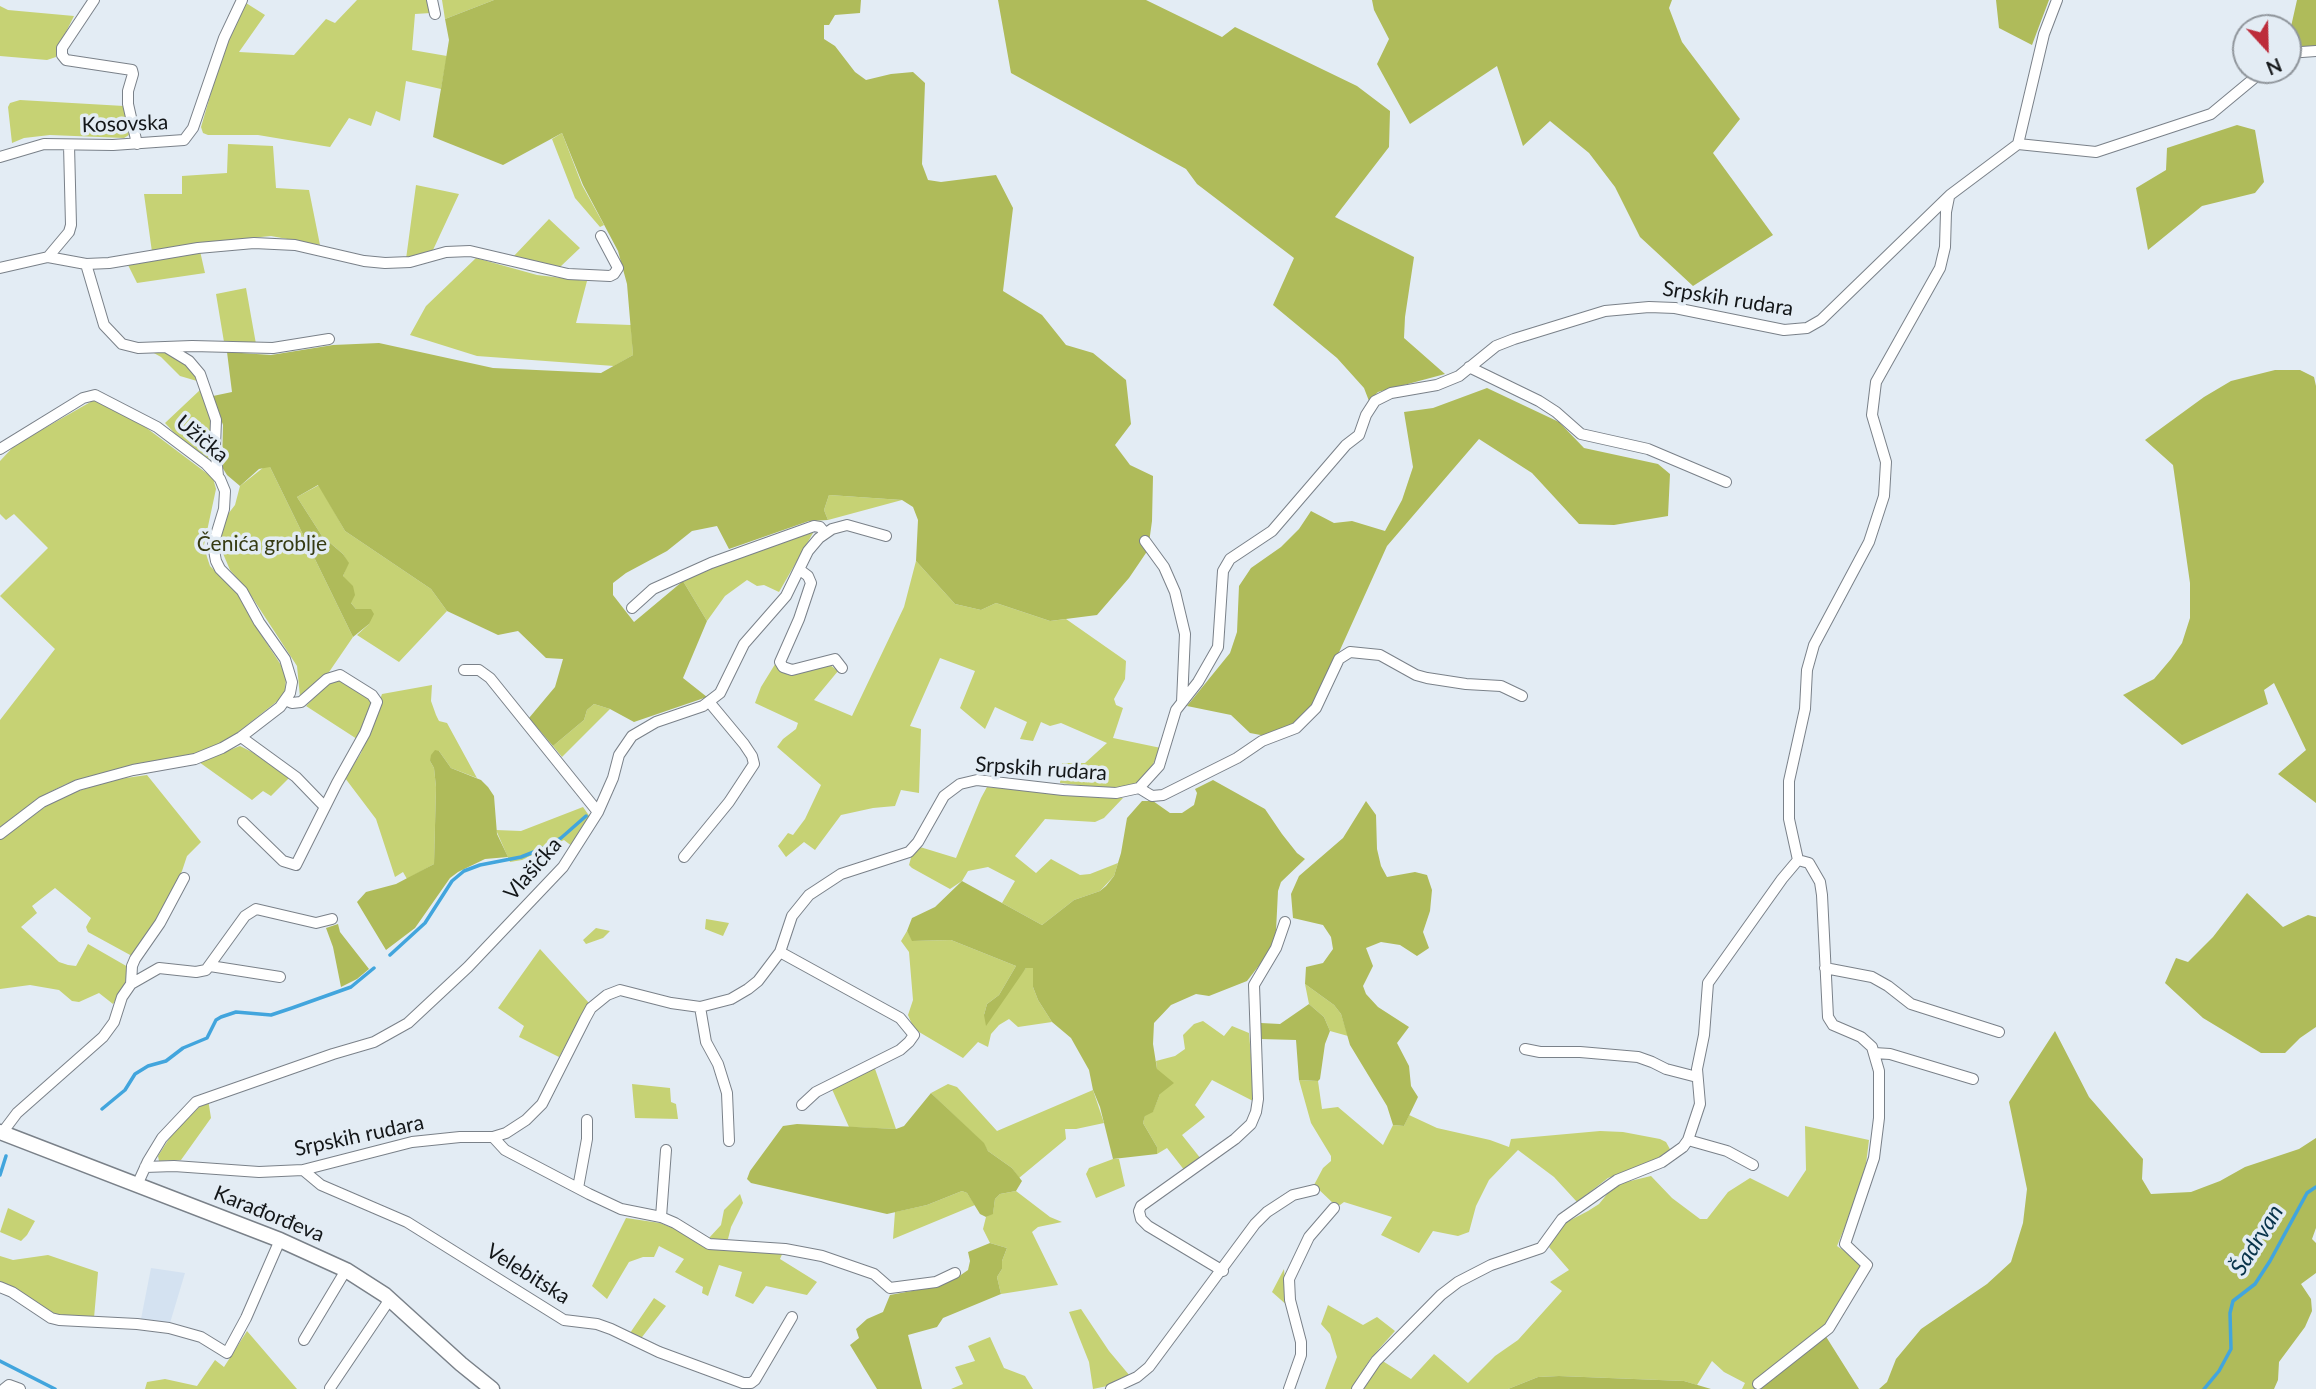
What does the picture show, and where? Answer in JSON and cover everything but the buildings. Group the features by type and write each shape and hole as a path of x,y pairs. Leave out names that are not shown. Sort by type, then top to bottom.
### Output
{"main road":[{"name":"Karađorđeva","path":"1,1132 280,1240 346,1270 390,1299 492,1389"}],"street":[{"path":"94,0 62,48 62,55 66,60 132,70 128,104 136,144"},
{"name":"Kosovska","path":"0,157 33,146 179,142 189,135 224,38 242,0"},
{"path":"432,0 435,15"},
{"path":"2057,0 2044,34 2018,144 2096,152 2211,114 2247,84"},
{"name":"Srpskih rudara","path":"145,1167 174,1166 259,1172 303,1170 412,1142 450,1137 493,1137 513,1129 542,1104 591,1008 607,995 620,990 671,1003 700,1007 731,999 748,989 758,981 780,952 792,916 809,895 841,874 908,852 918,842 944,796 967,781 1116,793 1139,788 1159,766 1172,718 1198,682 1218,647 1223,571 1230,559 1272,531 1346,445 1359,435 1366,415 1375,401 1391,393 1437,385 1458,376 1496,346 1605,311 1649,307 1675,308 1784,330 1807,328 1821,320 1950,195 2018,144"},
{"path":"48,257 69,232 71,225 69,145"},
{"path":"1798,860 1789,819 1789,781 1805,709 1807,670 1814,645 1869,542 1884,496 1886,462 1872,415 1876,382 1940,268 1945,247 1946,212 1950,195"},
{"path":"0,268 48,257 86,264 109,263 198,248 254,243 295,245 364,261 385,263 410,262 446,253 470,251 568,274 610,276 618,268 601,236"},
{"path":"86,264 98,311 110,334 121,344 274,348 329,339"},
{"path":"165,347 189,360 200,374 218,428 215,446 218,477"},
{"path":"1469,367 1539,401 1581,435 1648,449 1726,482"},
{"name":"Užička","path":"1,444 83,398 95,395 157,427 218,477 224,486 225,503 214,538 213,551 216,561 220,569 242,591 259,622 285,659 292,682 285,700"},
{"path":"684,857 729,802 754,764 744,744 710,703 723,688 749,637 786,596 814,543 825,533 847,525 886,536"},
{"path":"632,608 653,589 711,563 814,526 820,527 825,533"},
{"path":"1145,541 1164,567 1178,603 1185,634 1182,702"},
{"path":"800,570 808,576 811,583 780,662 783,667 792,670 835,659 842,667"},
{"path":"1139,788 1152,796 1163,795 1237,758 1262,741 1296,728 1316,708 1339,659 1350,652 1380,655 1416,675 1427,678 1501,686 1522,696"},
{"path":"464,670 479,670 489,678 598,812"},
{"path":"0,834 42,802 78,785 123,772 195,759 241,737 264,721 285,700 292,703 301,702 327,679 340,675 372,695 377,702 365,733 325,807 299,863 293,866 284,861 243,822"},
{"name":"Vlašićka","path":"137,1185 162,1138 184,1114 204,1098 374,1042 408,1023 543,891 574,853 598,812 613,778 619,755 632,736 646,726 710,703"},
{"path":"241,737 296,777 325,807"},
{"path":"1758,1384 1829,1328 1864,1274 1867,1265 1845,1244 1874,1158 1880,1095 1879,1071 1872,1047 1861,1037 1830,1021 1826,1011 1825,922 1820,882 1809,863 1798,860"},
{"path":"1357,1389 1376,1362 1441,1295 1481,1269 1541,1248 1556,1224 1616,1180 1662,1162 1684,1147 1700,1104 1697,1077 1708,983 1758,910 1798,860"},
{"path":"131,984 135,959 160,923 184,878"},
{"path":"1,1132 17,1113 103,1037 114,1022 119,1003 131,984 159,968 197,972 206,970 245,916 256,909 316,923 332,919"},
{"path":"1223,1271 1148,1226 1139,1211 1141,1206 1235,1139 1251,1124 1258,1099 1254,985 1276,948 1284,922"},
{"path":"780,952 900,1018 914,1035 900,1050 817,1092 802,1105"},
{"path":"210,966 280,978"},
{"path":"1825,968 1872,977 1911,1003 1999,1032"},
{"path":"700,1007 706,1042 718,1064 727,1093 729,1141"},
{"path":"1525,1049 1638,1057 1666,1069 1697,1077"},
{"path":"1874,1053 1890,1054 1973,1079"},
{"path":"578,1188 587,1139 587,1120"},
{"path":"493,1137 505,1150 578,1188 621,1209 661,1217 709,1244 785,1249 822,1256 874,1274 890,1288 936,1282 955,1272"},
{"path":"1688,1140 1727,1151 1753,1165"},
{"path":"661,1217 666,1150"},
{"name":"Velebitska","path":"303,1170 321,1185 407,1222 564,1320 597,1324 659,1352 743,1383 755,1380 792,1318"},
{"path":"1111,1389 1137,1377 1149,1367 1223,1271 1255,1224 1267,1212 1293,1195 1314,1189"},
{"path":"1289,1389 1301,1350 1300,1333 1290,1300 1290,1273 1310,1237 1334,1208"},
{"path":"0,1287 51,1318 170,1328 201,1337 227,1353 246,1318 280,1240"},
{"path":"304,1340 346,1270"},
{"path":"330,1388 390,1299"},
{"path":"4,1389 9,1385 20,1389"}],"shaded area":[{"path":"151,1268 185,1273 170,1323 141,1319"}],"green space":[{"path":"357,0 429,0 431,13 415,14 412,50 447,56 441,89 406,81 400,121 376,111 371,126 349,118 330,147 258,135 203,133 201,127 223,52 246,3 265,15 239,52 294,55 326,19 335,23"},
{"path":"442,0 494,0 445,19"},
{"path":"494,0 861,0 860,13 835,15 829,25 824,25 824,39 835,46 855,72 866,80 913,72 925,83 922,164 928,180 941,182 996,175 1013,208 1003,291 1042,315 1066,345 1093,353 1126,380 1131,424 1115,445 1130,465 1153,476 1152,521 1148,550 1129,578 1097,615 1050,621 996,603 981,610 955,604 916,561 918,520 913,507 902,500 829,495 824,510 828,520 809,521 729,549 717,526 692,531 667,551 613,583 613,595 634,622 683,581 707,621 683,678 707,697 634,722 594,704 587,710 584,720 553,746 529,718 555,687 563,659 546,658 518,631 498,635 447,611 431,589 345,531 318,485 297,497 322,536 343,554 349,563 343,576 353,586 355,595 351,603 356,609 371,609 374,614 369,624 353,637 270,467 259,469 240,486 222,467 223,425 213,396 232,392 227,352 271,355 333,345 379,343 493,368 601,373 633,355 627,284 618,251 583,185 562,133 503,165 433,137 449,40 445,19"},
{"path":"998,0 1146,0 1222,37 1235,27 1357,86 1390,111 1389,147 1335,217 1414,257 1404,338 1445,374 1378,392 1369,401 1364,388 1337,358 1273,305 1294,258 1197,184 1186,169 1011,73"},
{"path":"1372,0 1672,0 1669,8 1682,42 1740,119 1713,153 1773,235 1693,286 1640,237 1615,187 1589,153 1550,121 1523,146 1497,66 1410,124 1377,64 1389,39 1374,10"},
{"path":"1996,0 2049,0 2032,45 1999,28"},
{"path":"2297,0 2316,0 2316,48 2302,48 2302,14 2294,14"},
{"path":"0,6 8,10 74,16 56,57 47,60 0,56"},
{"path":"20,100 124,106 129,135 124,138 50,135 24,138 12,143 8,107 10,103"},
{"path":"2237,125 2255,130 2264,182 2255,193 2202,206 2148,250 2136,188 2166,170 2167,148"},
{"path":"562,133 582,185 604,225 600,227 575,198 552,139"},
{"path":"228,144 273,146 276,188 309,190 320,245 271,236 152,252 144,194 182,194 182,176 227,173"},
{"path":"416,185 459,194 433,250 406,259"},
{"path":"549,219 580,248 560,267 513,257"},
{"path":"200,251 205,273 137,283 128,265"},
{"path":"476,258 537,275 587,281 576,323 631,325 633,355 614,366 477,356 410,335 426,306"},
{"path":"246,288 256,344 224,342 216,294"},
{"path":"152,352 165,352 186,361 197,381 180,376"},
{"path":"2275,370 2300,370 2314,377 2316,386 2316,803 2278,774 2306,750 2274,683 2264,690 2268,704 2182,745 2123,695 2154,679 2182,643 2190,618 2190,583 2173,465 2145,440 2231,381"},
{"path":"1487,388 1559,422 1584,448 1658,464 1670,474 1668,516 1614,525 1579,524 1532,473 1479,439 1387,546 1317,701 1295,724 1266,736 1250,733 1231,715 1187,706 1230,653 1237,632 1239,586 1251,568 1281,547 1299,529 1311,511 1334,523 1352,521 1385,531 1402,500 1413,467 1404,412 1433,408"},
{"path":"200,390 213,420 208,444 212,462 179,438 165,423"},
{"path":"94,400 136,420 213,478 216,489 204,545 210,566 238,594 281,665 286,679 285,690 280,699 216,746 185,758 128,767 66,784 46,794 0,827 0,720 55,649 0,596 48,548 14,514 6,520 0,514 0,461 15,445"},
{"name":"Čenića groblje","path":"264,467 270,467 353,637 327,675 300,697 297,666 248,591 230,570 219,544 225,518 235,505 240,486"},
{"path":"319,485 345,531 431,589 447,611 399,662 357,635 369,624 371,609 356,609 351,603 343,576 348,563 343,554 322,536 297,497"},
{"path":"829,495 902,500 828,520 824,510"},
{"path":"809,532 813,533 779,592 764,585 757,586 747,580 725,596 707,621 683,581 712,565"},
{"path":"916,561 955,604 981,610 996,603 1050,621 1066,619 1126,661 1125,679 1114,699 1116,705 1123,708 1113,738 1161,748 1149,772 1134,786 1123,790 1060,783 1062,763 1085,763 1107,743 1061,723 1050,726 1041,722 1033,741 1020,739 1027,722 995,707 985,729 960,708 975,671 940,658 910,726 921,729 919,793 901,790 895,806 841,815 815,850 804,842 786,857 778,846 788,833 793,835 805,819 821,785 777,747 796,729 798,723 755,703 761,687 777,661 779,668 788,675 830,665 838,671 814,700 852,716 904,607"},
{"path":"339,679 369,697 371,701 357,739 306,706 327,684"},
{"path":"432,685 431,701 436,715 439,721 447,723 477,778 451,768 439,751 430,761 434,768 436,787 434,864 407,879 403,872 395,877 376,819 345,778 361,753 382,694"},
{"path":"594,704 610,709 562,757 553,746 584,720 587,710"},
{"path":"240,746 289,778 271,796 263,791 252,800 199,762"},
{"path":"435,750 439,751 451,768 481,780 488,787 494,796 497,834 508,857 485,859 450,878 415,928 386,950 357,902 366,892 396,884 434,864 436,787 434,768 430,761"},
{"path":"147,775 201,842 187,856 160,914 132,956 88,932 86,927 91,918 55,888 32,906 37,913 21,927 59,962 76,966 88,944 128,967 125,984 113,1004 99,993 79,1002 72,1001 59,990 30,985 0,989 0,840 49,804 66,795 112,780"},
{"path":"1213,780 1265,809 1297,853 1305,859 1281,882 1276,931 1271,950 1247,981 1209,996 1196,994 1171,1005 1154,1023 1153,1044 1157,1069 1174,1083 1160,1094 1153,1112 1145,1116 1143,1123 1157,1147 1157,1154 1113,1159 1089,1070 1071,1038 1052,1022 1038,1000 1033,987 1033,968 1026,968 986,1026 984,1015 987,1004 999,995 1016,966 951,940 912,941 907,931 912,918 935,907 962,881 1042,925 1074,900 1100,891 1106,886 1114,876 1127,818 1142,801 1153,801 1170,813 1182,813 1194,805 1197,793 1195,789"},
{"path":"987,787 1123,798 1104,818 1095,822 1045,819 1015,856 1036,873 1051,859 1080,875 1118,863 1114,876 1100,891 1074,900 1042,925 1002,903 1015,881 988,867 968,871 962,881 950,889 912,868 909,865 912,854 920,847 956,858"},
{"path":"1366,801 1376,815 1377,849 1387,877 1415,872 1427,875 1432,890 1430,911 1423,932 1429,948 1417,956 1400,945 1381,942 1366,948 1373,966 1363,986 1366,994 1378,1007 1409,1027 1397,1043 1409,1066 1411,1086 1418,1097 1404,1126 1393,1125 1387,1106 1350,1045 1341,1014 1334,1005 1305,984 1306,967 1323,963 1333,949 1331,937 1323,925 1293,918 1291,894 1299,876 1343,838"},
{"path":"583,807 590,817 573,847 564,840 522,860 510,862 496,830 521,831"},
{"path":"2247,893 2283,927 2308,915 2316,917 2316,1027 2285,1053 2261,1053 2203,1018 2165,983 2176,958 2188,962 2213,937"},
{"path":"706,919 729,923 723,936 705,929"},
{"path":"338,924 340,932 369,969 341,987 333,947 326,928"},
{"path":"596,928 610,931 603,938 586,944 583,940"},
{"path":"907,931 913,941 951,940 1016,966 999,995 987,1004 984,1015 1027,967 1033,968 1033,987 1052,1022 1018,1027 1009,1019 991,1034 988,1047 978,1042 963,1058 914,1029 908,1015 913,1000 909,952 901,941"},
{"path":"540,949 589,1003 559,1057 519,1037 524,1026 498,1008"},
{"path":"1305,984 1334,1005 1341,1014 1348,1036 1330,1031 1324,1017 1309,1004"},
{"path":"1309,1004 1324,1017 1330,1031 1318,1081 1299,1080 1296,1040 1260,1039 1261,1023 1280,1024"},
{"path":"1203,1021 1224,1036 1232,1026 1249,1033 1255,1102 1212,1080 1195,1105 1205,1117 1182,1135 1201,1159 1185,1171 1167,1148 1157,1154 1157,1147 1143,1123 1145,1115 1153,1111 1160,1094 1156,1061 1175,1056 1185,1049 1183,1035 1194,1024"},
{"path":"2055,1031 2089,1097 2143,1159 2142,1179 2151,1194 2191,1192 2220,1181 2245,1167 2299,1149 2316,1138 2316,1228 2312,1239 2316,1243 2316,1273 2301,1284 2311,1299 2312,1311 2305,1327 2279,1362 2278,1380 2274,1389 1879,1389 1887,1382 1896,1359 1921,1329 1987,1284 2011,1262 2023,1223 2027,1189 2009,1102"},
{"path":"874,1066 896,1129 849,1127 831,1087"},
{"path":"1299,1080 1318,1081 1322,1109 1338,1107 1383,1145 1393,1125 1404,1126 1409,1115 1437,1128 1509,1147 1511,1139 1600,1131 1660,1139 1666,1142 1671,1151 1650,1163 1608,1178 1577,1202 1554,1177 1518,1150 1489,1180 1476,1206 1469,1232 1458,1236 1433,1231 1419,1253 1381,1235 1392,1217 1344,1202 1340,1205 1334,1204 1314,1185 1323,1168 1331,1161 1331,1156 1311,1123"},
{"path":"632,1084 670,1088 671,1102 676,1104 678,1119 635,1118"},
{"path":"948,1084 957,1087 997,1131 1093,1090 1104,1123 1065,1129 1066,1139 1019,1178 1012,1168 988,1151 931,1093"},
{"path":"931,1093 984,1143 988,1151 1012,1168 1022,1181 1016,1191 1000,1194 995,1199 993,1214 986,1217 980,1214 967,1193 962,1191 927,1205 887,1214 751,1183 747,1179 783,1126 797,1124 896,1129 904,1126"},
{"path":"208,1099 211,1118 181,1160 159,1161 158,1156 174,1131"},
{"path":"1805,1126 1869,1140 1866,1164 1837,1246 1863,1264 1826,1326 1752,1386 1760,1389 1742,1389 1745,1383 1724,1372 1712,1361 1697,1385 1684,1381 1559,1376 1538,1377 1508,1389 1362,1389 1381,1360 1411,1379 1434,1354 1468,1383 1495,1356 1518,1340 1562,1291 1550,1282 1569,1270 1549,1247 1563,1224 1599,1204 1622,1183 1651,1176 1672,1198 1700,1219 1707,1219 1728,1192 1750,1178 1788,1197 1806,1170"},
{"path":"1119,1159 1125,1186 1096,1198 1086,1174 1089,1168"},
{"path":"962,1191 967,1193 975,1205 893,1239 895,1212 927,1205"},
{"path":"1016,1191 1050,1217 1062,1222 1038,1227 1032,1232 1058,1285 1001,1294 997,1277 1002,1269 1007,1248 990,1243 983,1229 986,1217 993,1213 995,1199 1000,1194"},
{"path":"740,1194 743,1203 728,1239 721,1241 709,1238 721,1225 724,1210"},
{"path":"8,1208 35,1221 21,1241 0,1232"},
{"path":"626,1218 660,1223 705,1248 783,1252 780,1259 817,1282 807,1295 766,1286 753,1304 735,1296 742,1272 719,1265 708,1296 702,1293 703,1287 675,1272 684,1259 659,1246 654,1257 643,1257 629,1262 607,1299 592,1286"},
{"path":"990,1243 1007,1248 1002,1269 997,1277 1001,1294 943,1318 937,1327 908,1335 922,1389 877,1389 850,1345 859,1338 856,1329 867,1319 883,1312 890,1295 928,1288 958,1277 968,1270 968,1252"},
{"path":"48,1255 98,1272 94,1318 56,1315 0,1284 0,1256 13,1260"},
{"path":"1284,1269 1286,1295 1289,1307 1272,1292"},
{"path":"654,1298 666,1306 639,1341 630,1333"},
{"path":"1328,1305 1363,1325 1377,1317 1395,1331 1371,1358 1351,1389 1325,1389 1337,1357 1330,1334 1321,1324"},
{"path":"1081,1309 1109,1351 1130,1376 1112,1385 1093,1389 1089,1362 1069,1312"},
{"path":"247,1331 297,1389 145,1389 147,1382 165,1379 197,1386 215,1360 224,1367"},
{"path":"1825,1335 1859,1389 1759,1388"},
{"path":"990,1337 1004,1368 1025,1376 1033,1389 951,1389 963,1384 955,1367 975,1361 968,1346"},
{"path":"1538,1377 1684,1381 1711,1389 1508,1389"}],"waterway":[{"path":"390,955 425,923 452,881 464,871 521,857 544,848 561,838 586,816"},
{"path":"102,1109 125,1090 135,1074 148,1066 166,1061 183,1048 207,1038 216,1020 221,1017 236,1012 271,1015 351,987 374,968"},
{"path":"0,1175 6,1156"},
{"name":"Šadrvan","path":"2204,1389 2219,1371 2231,1349 2230,1313 2233,1301 2255,1284 2307,1193 2316,1187"},
{"path":"0,1361 55,1389"}]}
